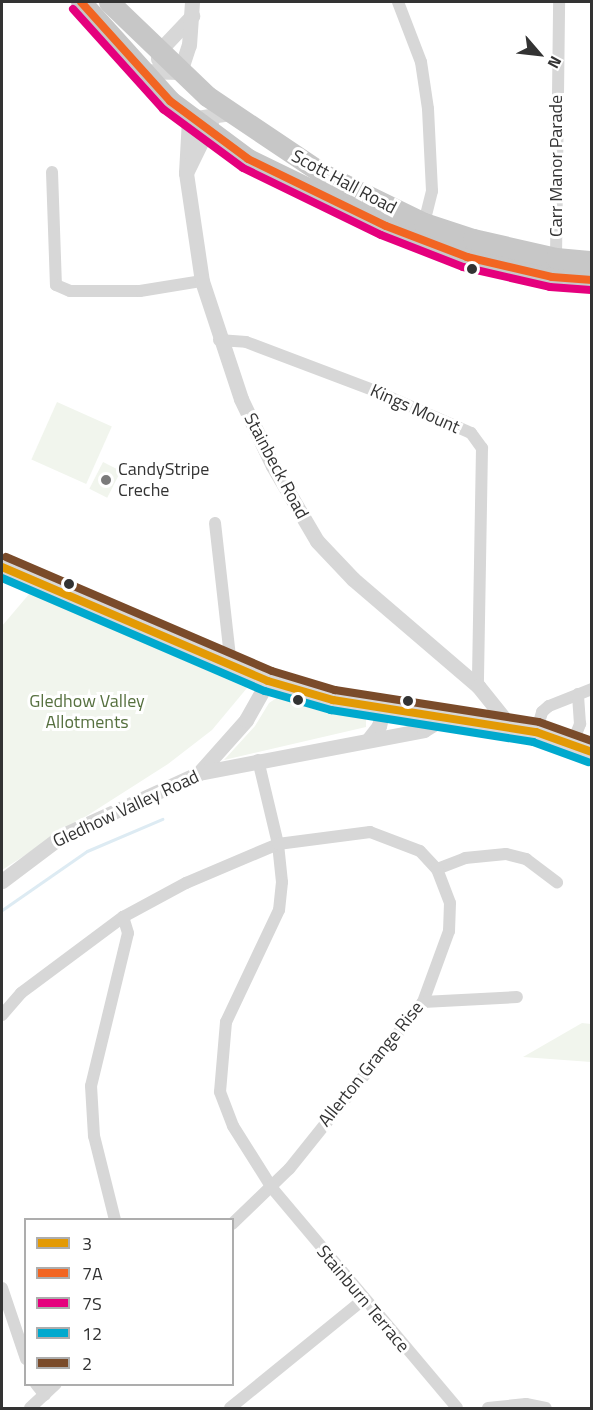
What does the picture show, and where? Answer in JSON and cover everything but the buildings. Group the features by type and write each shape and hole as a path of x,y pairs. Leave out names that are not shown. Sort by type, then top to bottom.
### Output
{"highway":[{"name":"Scott Hall Road","path":"81,2 159,71 207,96 217,121 248,159 396,230 514,270 591,280"},
{"name":"Scott Hall Road","path":"109,2 159,71 189,119 217,121 424,223 483,242 556,258 591,261"}],"street":[{"path":"398,2 422,62 428,109 432,191 424,223"},
{"name":"Carr Manor Parade","path":"556,258 559,2"},
{"path":"159,71 192,9"},
{"path":"159,71 189,45 192,9"},
{"name":"Stainbeck Road","path":"189,119 186,173 202,282 219,340 273,466 317,542 353,579 478,686 511,727"},
{"path":"186,173 217,121"},
{"path":"52,172 57,285 70,291 140,291 202,282"},
{"name":"Kings Mount","path":"219,340 257,346 373,390 471,433 482,448 478,686"},
{"path":"215,523 231,665"},
{"path":"2,567 268,681 333,700 536,732 591,752"},
{"path":"199,773 246,720 268,681"},
{"path":"536,732 542,712 591,689"},
{"path":"572,744 580,724 578,694"},
{"path":"368,740 379,726 383,708"},
{"name":"Gledhow Valley Road","path":"2,881 63,835 199,773 424,730 445,717"},
{"name":"Stainburn Terrace","path":"258,760 278,844 282,882 279,910 226,1022 220,1060 220,1092 233,1126 272,1188 363,1300 457,1408"},
{"name":"Allerton Grange Rise","path":"2,1015 21,993 123,917 186,883 278,844 370,832 420,850 437,869 450,903 450,931 423,1002 272,1188 234,1222"},
{"path":"437,869 465,858 506,854 526,859 558,882"},
{"path":"114,1218 94,1136 91,1086 128,933 123,917"},
{"path":"423,1002 517,997"},
{"path":"2,1288 24,1353"},
{"path":"230,1408 363,1300"},
{"path":"38,1386 45,1395"},
{"path":"30,1408 54,1386"},
{"path":"488,1408 526,1404 546,1408"}],"green space":[{"path":"57,402 112,426 86,484 31,460"},
{"name":"CandyStripe Creche","path":"103,462 121,471 107,498 89,489"},
{"name":"Gledhow Valley Allotments","path":"30,593 247,688 212,730 168,764 2,870 2,626"},
{"path":"278,697 316,710 366,719 366,727 224,760 255,726 269,703"},
{"path":"582,1023 591,1024 591,1062 523,1057"}],"waterway":[{"path":"2,910 87,851 162,819"}],"transit line":[{"name":"7A","path":"81,2 170,101 248,159 386,226 467,257 552,277 592,280"},
{"name":"7S","path":"73,9 163,109 243,168 381,235 463,267 550,287 591,290"},
{"name":"2","path":"6,557 272,671 335,690 539,722 592,741"},
{"name":"3","path":"2,567 268,681 333,700 536,732 592,752"},
{"name":"12","path":"2,578 265,691 331,710 533,742 588,762"}],"place":[{"name":"CandyStripe Creche","path":"106,480"}]}
